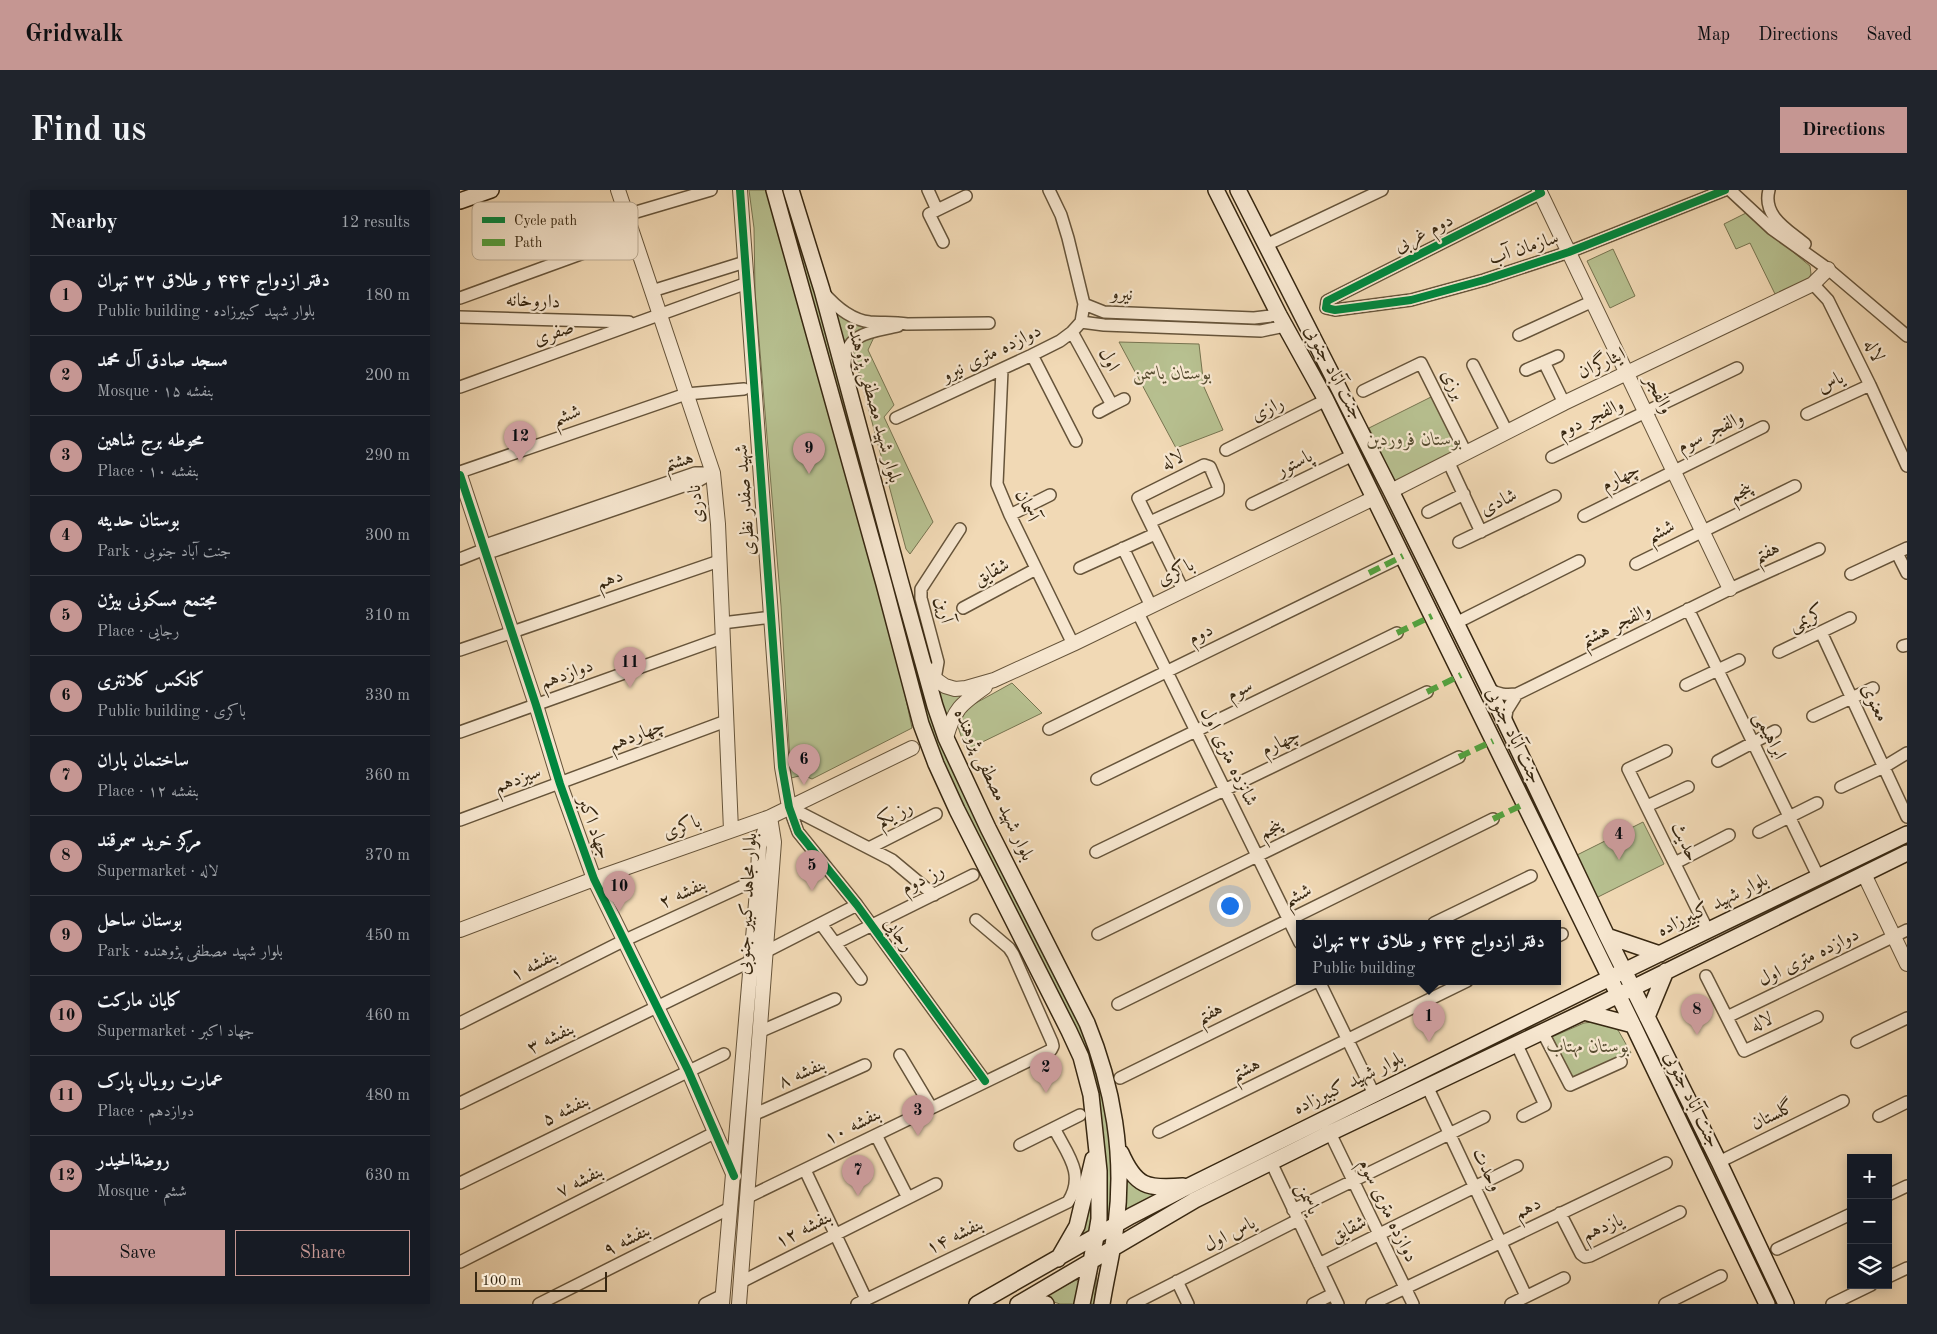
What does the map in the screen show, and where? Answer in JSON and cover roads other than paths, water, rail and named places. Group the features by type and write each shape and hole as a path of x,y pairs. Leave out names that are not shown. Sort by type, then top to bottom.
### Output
{"main road":[{"path":"460,202 491,190"},
{"name":"بلوار شهید مصطفی پژوهنده","path":"774,190 921,724 936,764 957,810 1070,1031 1081,1057 1091,1095 1097,1143 1099,1219 1082,1304"},
{"name":"بلوار شهید مصطفی پژوهنده","path":"792,190 930,674 946,738 988,828 1090,1030 1099,1052 1119,1146 1116,1225 1102,1304"},
{"name":"جنت آباد جنوبی","path":"1216,190 1282,320 1326,400 1618,994 1767,1304"},
{"name":"جنت آباد جنوبی","path":"1238,190 1489,689 1786,1304"},
{"name":"بلوار شهید کبیرزاده","path":"976,1304 1189,1186 1609,978 1907,834"},
{"name":"بلوار شهید کبیرزاده","path":"1018,1304 1195,1200 1907,853"},
{"path":"1607,936 1660,954"},
{"path":"1648,1017 1666,971"},
{"path":"1584,1012 1633,1025"},
{"path":"1058,1259 1077,1226 1097,1143"},
{"path":"1119,1146 1132,1175 1153,1188 1189,1186"},
{"path":"1026,1304 1039,1302 1046,1304"}],"street":[{"name":"نادری","path":"618,190 622,202"},
{"path":"638,212 711,190"},
{"name":"شهید صفدر نظری","path":"740,190 782,767 789,807"},
{"path":"928,190 937,210"},
{"name":"نیرو","path":"1049,190 1061,215 1084,304 1104,312 1282,320"},
{"path":"1266,245 1382,190"},
{"name":"سازمان آب","path":"1326,308 1335,310 1411,300 1484,280 1569,252 1725,190"},
{"path":"1730,190 1772,229 1828,269 1907,336"},
{"path":"1769,190 1768,197 1772,217 1817,254 1828,269"},
{"name":"والفجر","path":"1540,192 1730,589"},
{"name":"دوم غربی","path":"1326,308 1326,302 1540,192"},
{"path":"942,242 929,214 966,196"},
{"name":"نادری","path":"638,250 713,473 722,623 730,830"},
{"path":"460,298 564,260"},
{"path":"652,291 745,262"},
{"name":"ایثارگران","path":"1391,491 1564,403 1813,284 1828,269"},
{"name":"صفری","path":"460,387 636,322 747,284"},
{"name":"لاله","path":"1813,284 1828,300 1907,466"},
{"path":"822,290 836,305 854,317 870,322 907,324 989,323"},
{"path":"1519,335 1593,301"},
{"path":"1081,322 1084,304"},
{"path":"1170,315 1170,328"},
{"name":"داروخانه","path":"460,317 636,322"},
{"name":"نیرو","path":"1081,322 1170,328 1261,331 1282,320"},
{"name":"دوازده متری نیرو","path":"896,418 1032,355 1072,332 1081,322"},
{"path":"845,376 845,354 859,335 907,324"},
{"name":"اول","path":"1072,332 1112,405"},
{"path":"1032,355 1076,441"},
{"path":"1526,370 1558,356"},
{"path":"1544,362 1564,403"},
{"name":"برزی","path":"1363,391 1421,363 1466,453"},
{"path":"1473,364 1507,432"},
{"name":"والفجر دوم","path":"1552,457 1737,368"},
{"name":"آسمان","path":"1002,370 997,479 999,489 1073,644"},
{"name":"یاس","path":"1807,414 1870,385"},
{"name":"ششم","path":"460,473 686,394 744,389"},
{"path":"1099,412 1124,399"},
{"name":"رازی","path":"1226,450 1326,400"},
{"name":"والفجر سوم","path":"1673,470 1763,427"},
{"name":"پاستور","path":"1252,504 1353,455"},
{"path":"1448,461 1481,532"},
{"name":"لاله","path":"1150,522 1218,491 1218,486 1210,467 1204,465 1138,498 1183,590"},
{"name":"چهارم","path":"1584,516 1673,470"},
{"name":"جهاد اکبر","path":"460,473 560,784 594,879 688,1070 734,1176"},
{"name":"هشتم","path":"460,559 485,549 494,551 698,482 713,473"},
{"name":"پنجم","path":"1702,531 1795,486"},
{"path":"1428,512 1464,494"},
{"path":"1010,515 1050,495"},
{"name":"شادی","path":"1459,542 1555,496"},
{"name":"باکری","path":"930,674 945,686 955,689 994,680 1138,613 1374,498"},
{"name":"آرین","path":"930,674 938,662 921,598 921,589 960,529"},
{"name":"ششم","path":"1636,564 1702,531"},
{"path":"1080,568 1155,534"},
{"path":"1123,548 1151,606"},
{"name":"هفتم","path":"1730,589 1819,549"},
{"path":"1851,574 1902,550 1907,572"},
{"name":"دوم","path":"1049,729 1403,556"},
{"name":"دهم","path":"460,650 719,561"},
{"path":"1456,623 1579,561"},
{"name":"شقایق","path":"963,608 1036,569"},
{"name":"والفجر هشتم","path":"1517,694 1730,589"},
{"name":"ابراهیمی","path":"1688,610 1819,878"},
{"name":"شانزده متری اول","path":"1138,613 1296,935"},
{"path":"722,623 764,618"},
{"name":"کریمی","path":"1779,652 1850,618"},
{"name":"معنوی","path":"1821,632 1907,817"},
{"name":"سوم","path":"1097,780 1397,633"},
{"name":"دوازدهم","path":"536,705 722,638"},
{"path":"1686,686 1739,660"},
{"name":"باکری","path":"946,738 950,723 958,709 994,680"},
{"path":"1813,716 1873,688"},
{"path":"1489,689 1496,694 1517,694"},
{"name":"چهارم","path":"1096,852 1427,692"},
{"path":"1505,722 1507,710 1517,694"},
{"path":"460,732 536,705"},
{"name":"چهاردهم","path":"560,784 726,721"},
{"path":"1718,761 1774,730"},
{"name":"باکری","path":"460,930 594,879 770,816 912,748"},
{"name":"حدیث","path":"1666,751 1628,769 1708,931"},
{"path":"1841,786 1884,767 1907,753"},
{"name":"پنجم","path":"1098,934 1459,757"},
{"name":"سیزدهم","path":"460,820 560,784"},
{"path":"1647,806 1688,787"},
{"path":"1759,832 1817,803"},
{"path":"789,807 892,860 934,894"},
{"name":"رجایی","path":"789,807 798,832 857,905 985,1081"},
{"name":"رز یکم","path":"869,848 936,814"},
{"name":"بلوار مجاهد کبیر جنوبی","path":"723,1300 758,879 759,846 770,816"},
{"name":"بلوار مجاهد کبیر جنوبی","path":"739,1304 774,842 770,816"},
{"name":"ششم","path":"1118,1004 1493,819"},
{"path":"1675,863 1729,835"},
{"name":"رز دوم","path":"836,943 973,874"},
{"path":"1864,874 1907,964"},
{"path":"1440,920 1530,876"},
{"name":"بنفشه ۲","path":"623,941 758,879"},
{"path":"765,952 857,905"},
{"name":"بنفشه ۱۰","path":"746,1198 1051,1050 1053,1046 1014,954 976,920"},
{"path":"820,924 836,943 861,980"},
{"name":"دوازده متری اول","path":"1727,1017 1907,930"},
{"name":"بنفشه ۱","path":"460,1023 623,941"},
{"name":"بنفشه ۳","path":"460,1102 751,961"},
{"name":"لاله","path":"1706,976 1744,1051 1817,1017"},
{"name":"هفتم","path":"1120,1078 1310,985"},
{"path":"1320,985 1374,1094"},
{"name":"هشتم","path":"1160,1132 1459,985"},
{"path":"760,1032 836,999"},
{"path":"1858,1042 1907,1018"},
{"path":"1542,1031 1570,1086 1621,1062"},
{"path":"1516,1043 1545,1105 1523,1116"},
{"name":"بنفشه ۵","path":"460,1183 724,1054"},
{"path":"900,1055 931,1107"},
{"name":"بنفشه ۸","path":"753,1115 865,1065"},
{"name":"وحدت","path":"1427,1086 1526,1296"},
{"name":"گلستان","path":"1719,1162 1843,1101"},
{"path":"1879,1116 1907,1102"},
{"path":"1020,1145 1080,1116"},
{"path":"1449,1134 1484,1117"},
{"name":"بنفشه ۱۴","path":"861,1302 1068,1202 1076,1188 1076,1173 1054,1128"},
{"name":"بنفشه ۷","path":"460,1262 716,1132"},
{"name":"دوازده متری سوم","path":"1330,1133 1413,1304"},
{"name":"یاس اول","path":"1133,1304 1353,1181 1449,1134"},
{"path":"876,1135 908,1198"},
{"name":"یاسمن","path":"1271,1162 1336,1299"},
{"name":"دهم","path":"1372,1304 1666,1163"},
{"path":"1476,1188 1517,1166"},
{"path":"805,1170 835,1234 861,1302"},
{"name":"بنفشه ۱۲","path":"741,1282 936,1184"},
{"path":"1892,1194 1907,1186"},
{"name":"شقایق","path":"1319,1264 1476,1188"},
{"name":"بنفشه ۹","path":"539,1304 730,1208"},
{"name":"یازدهم","path":"1560,1213 1581,1254 1585,1257 1680,1212"},
{"path":"1777,1249 1847,1216"},
{"path":"1892,1275 1907,1268"},
{"path":"1665,1304 1721,1276"},
{"path":"1511,1304 1564,1278"},
{"path":"1177,1281 1188,1304"},
{"path":"1832,1304 1863,1289"},
{"path":"1313,1304 1336,1299"},
{"path":"705,1304 723,1300"}],"place":[{"name":"روضةالحیدر","path":"520,462"},
{"name":"بوستان ساحل","path":"809,474"},
{"name":"عمارت رویال پارک","path":"630,688"},
{"name":"کانکس کلانتری","path":"804,785"},
{"name":"بوستان حدیثه","path":"1619,860"},
{"name":"مجتمع مسکونی بیژن","path":"812,891"},
{"name":"کایان مارکت","path":"619,912"},
{"name":"مرکز خرید سمرقند","path":"1697,1035"},
{"name":"دفتر ازدواج ۴۴۴ و طلاق ۳۲ تهران","path":"1429,1042"},
{"name":"مسجد صادق آل محمد","path":"1046,1093"},
{"name":"محوطه برج شاهین","path":"918,1136"},
{"name":"ساختمان باران","path":"858,1196"}],"park label":[{"name":"بوستان یاسمن","path":"1172,374"},
{"name":"بوستان فروردین","path":"1414,440"},
{"name":"بوستان مهتاب","path":"1588,1047"}]}
